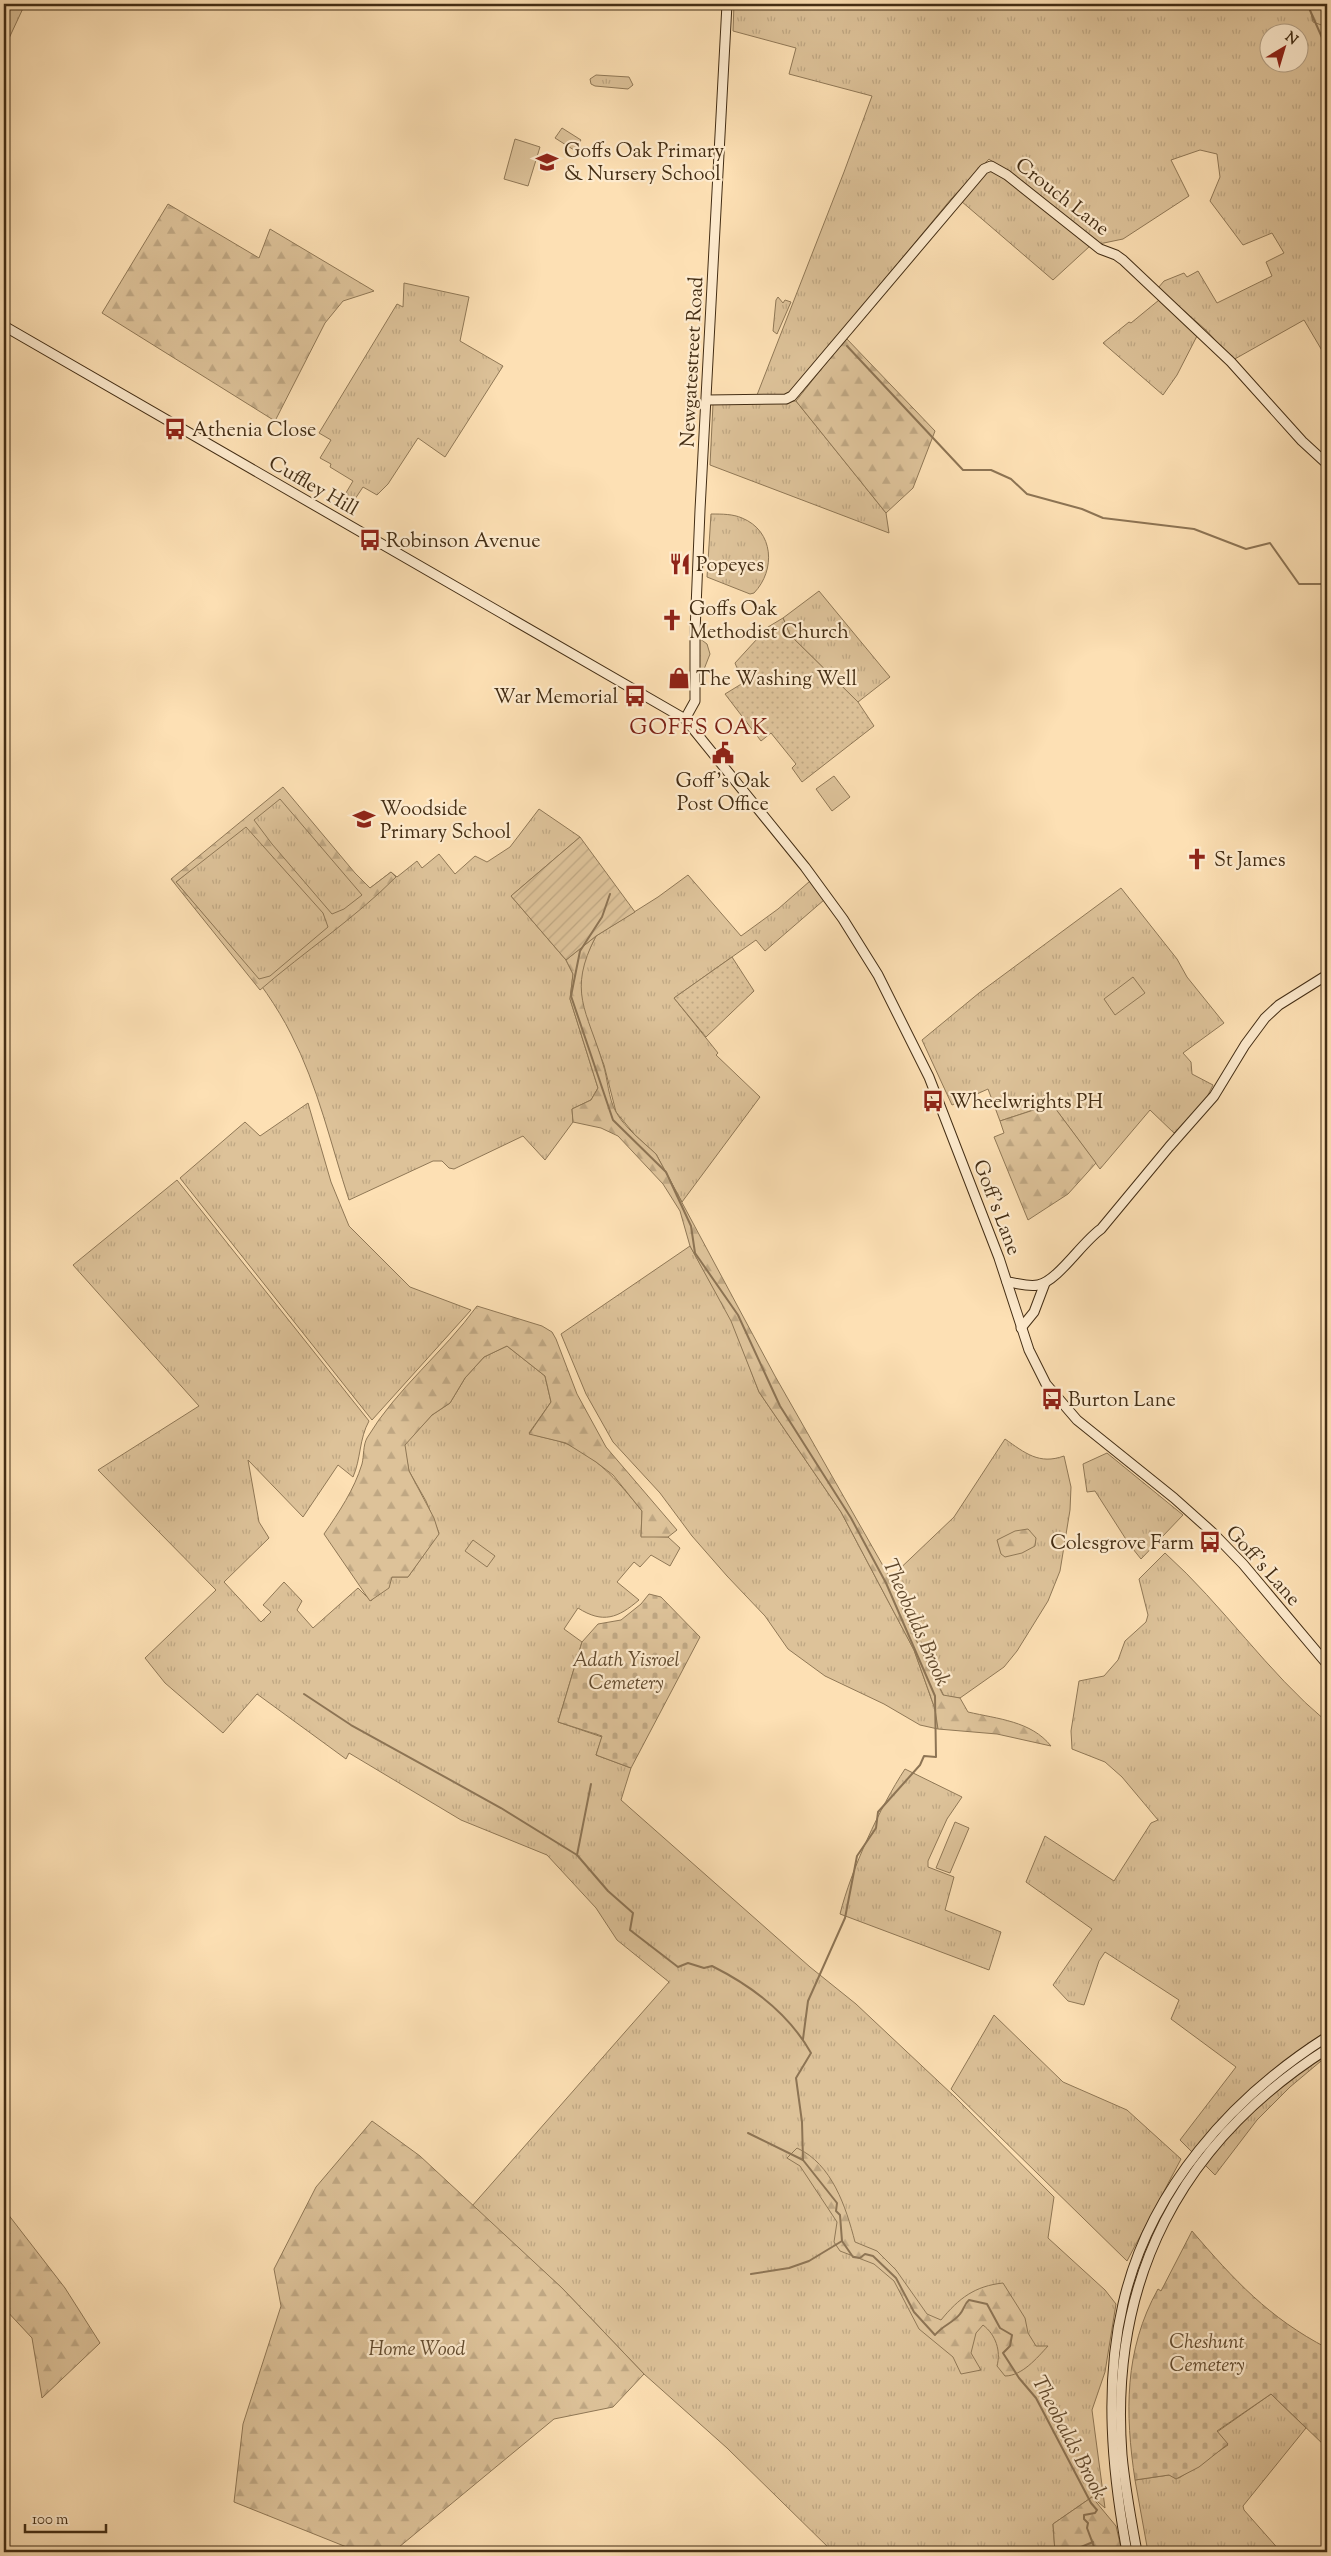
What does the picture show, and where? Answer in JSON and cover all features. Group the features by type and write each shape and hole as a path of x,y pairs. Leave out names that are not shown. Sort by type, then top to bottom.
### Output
{"main road":[{"name":"Newgatestreet Road","path":"685,719 695,701 695,632 727,4"},
{"name":"Crouch Lane","path":"707,400 786,399 792,396 984,169 991,166 1007,175 1100,250 1123,260 1231,362 1302,441 1327,464"},
{"name":"Cuffley Hill","path":"4,326 685,719"},
{"name":"Goff's Lane","path":"685,719 805,867 843,919 878,975 929,1077 1007,1282 1036,1368 1046,1384 1066,1409 1174,1498 1212,1532 1255,1578 1327,1664"},
{"path":"1021,1328 1034,1312 1045,1283 1090,1237 1101,1229 1214,1096 1245,1045 1265,1018 1295,994 1327,975"},
{"path":"1007,1282 1022,1286 1045,1283"},
{"path":"1127,2552 1113,2457 1112,2407 1121,2314 1135,2261 1174,2183 1214,2132 1256,2089 1327,2037"},
{"path":"1137,2552 1122,2455 1121,2407 1132,2306 1144,2264 1182,2189 1222,2137 1263,2096 1327,2049"}],"green space":[{"path":"4,4 25,4 4,49"},
{"path":"734,4 1327,4 1327,359 1304,320 1233,360 1206,330 1158,288 1164,281 1184,273 1187,277 1198,271 1217,303 1272,276 1266,262 1284,253 1272,233 1243,245 1210,201 1220,177 1217,154 1200,150 1171,160 1189,196 1123,239 1099,244 989,159 951,199 789,395 757,395 872,96 789,74 796,48 733,31"},
{"path":"1309,4 1327,4 1327,27 1313,22"},
{"path":"596,75 629,77 633,85 628,89 595,86 591,84 590,79"},
{"path":"562,128 581,140 574,150 555,138"},
{"path":"515,139 540,147 528,186 504,179"},
{"path":"994,170 1090,246 1053,280 961,201 987,171"},
{"path":"168,204 259,258 270,229 374,291 343,301 325,323 275,421 102,313"},
{"path":"404,283 469,297 460,341 503,366 445,457 418,438 388,484 377,495 363,487 349,508 340,503 353,481 330,467 331,464 320,458 331,440 319,433 397,304 403,307"},
{"path":"778,297 783,303 785,300 791,302 777,334 773,331 776,300"},
{"path":"1159,300 1197,336 1177,375 1163,395 1103,343"},
{"path":"846,338 935,431 913,488 886,513 796,401"},
{"path":"796,401 886,513 889,533 710,465 713,404"},
{"path":"711,514 731,515 742,518 753,524 766,541 768,563 766,573 754,593 750,594 707,577"},
{"path":"819,591 890,677 858,702 790,635 783,618"},
{"path":"783,618 790,635 858,702 874,726 802,782 792,768 796,764 771,733 761,741 725,694 743,683 735,663 768,627"},
{"path":"699,638 707,644 710,654 699,682"},
{"path":"834,776 850,797 832,811 816,789"},
{"path":"283,787 355,873 370,888 391,872 396,877 363,907 260,990 171,879","holes":["280,799 362,895 344,909 332,914 254,820","246,827 323,913 328,927 270,976 259,979 176,882"]},
{"path":"281,795 365,892 391,872 397,877 417,861 422,868 439,854 455,874 475,856 487,862 510,847 539,809 580,837 511,896 566,960 573,974 570,999 598,1088 591,1100 572,1109 573,1122 545,1160 523,1136 454,1169 449,1168 442,1161 433,1161 349,1200 309,1074 280,1013 238,955 176,882"},
{"path":"580,837 635,912 596,936 566,960 511,896"},
{"path":"688,875 741,936 778,909 810,881 824,900 765,951 756,940 674,998 718,1053 716,1055 760,1097 682,1202 656,1154 635,1135 616,1112 604,1065 582,1007 580,978 586,956 596,936 658,897"},
{"path":"1121,888 1177,959 1187,977 1224,1023 1183,1053 1191,1062 1192,1074 1213,1085 1205,1101 1174,1133 1150,1110 1100,1169 1052,1104 1000,1121 988,1089 952,1105 922,1040 979,993"},
{"path":"596,936 587,955 581,987 586,1015 603,1064 613,1107 629,1129 656,1154 775,1376 890,1578 913,1634 943,1695 960,1698 968,1712 1024,1726 1034,1731 1051,1746 997,1734 938,1729 935,1709 914,1650 841,1512 759,1392 731,1321 690,1246 680,1211 663,1184 618,1136 601,1128 573,1122 572,1109 591,1100 598,1088 570,999 573,974 566,960"},
{"path":"732,957 754,991 706,1037 674,998"},
{"path":"1133,977 1145,993 1115,1015 1104,999"},
{"path":"308,1103 331,1182 349,1226 410,1287 471,1310 372,1420 180,1178 245,1122 260,1136"},
{"path":"1052,1104 1096,1163 1068,1194 1028,1220 994,1137 1004,1133 1000,1121"},
{"path":"177,1180 369,1421 363,1435 353,1477 338,1465 303,1517 248,1460 259,1522 269,1538 224,1582 261,1622 271,1612 263,1605 284,1582 302,1601 297,1610 313,1628 358,1588 371,1601 392,1577 408,1577 439,1533 426,1501 409,1471 404,1445 432,1415 450,1403 465,1378 484,1357 507,1346 545,1376 551,1402 529,1433 563,1442 579,1450 599,1464 642,1511 641,1536 668,1537 680,1548 670,1566 651,1555 640,1567 634,1562 617,1582 639,1600 624,1611 610,1617 603,1617 595,1616 578,1608 564,1629 582,1642 558,1722 602,1737 596,1755 631,1768 621,1800 810,1967 856,2004 955,2097 1054,2197 1048,2238 1105,2290 1116,2304 1105,2372 1092,2410 1105,2508 1092,2497 1053,2524 1055,2552 833,2552 727,2448 644,2374 562,2288 472,2206 669,1982 617,1940 596,1908 547,1855 461,1820 349,1753 346,1759 257,1694 223,1733 165,1683 145,1658 216,1590 98,1470 199,1406 73,1265"},
{"path":"690,1246 732,1321 759,1392 841,1512 914,1650 935,1709 938,1729 920,1725 884,1704 825,1676 788,1649 765,1616 692,1536 660,1493 613,1442 586,1394 561,1334"},
{"path":"477,1306 542,1326 552,1332 577,1394 606,1447 677,1530 668,1537 641,1537 642,1511 613,1475 566,1443 529,1434 551,1402 545,1376 507,1346 484,1357 465,1378 450,1403 432,1415 405,1445 409,1471 434,1518 439,1534 408,1577 392,1577 389,1588 370,1601 324,1534 341,1509 355,1483 362,1464 367,1438 379,1420"},
{"path":"1005,1439 1033,1456 1047,1459 1064,1456 1071,1487 1070,1510 1060,1571 1048,1601 1017,1651 1004,1667 960,1698 944,1696 913,1634 890,1578 954,1517"},
{"path":"1107,1453 1183,1515 1141,1559 1129,1544 1095,1491 1087,1492 1083,1464"},
{"path":"1028,1529 1036,1538 1035,1546 1022,1553 1005,1557 1001,1554 997,1540 1015,1531"},
{"path":"473,1540 495,1556 487,1567 465,1551"},
{"path":"1165,1553 1206,1594 1305,1703 1327,1722 1327,2056 1290,2087 1257,2120 1215,2175 1180,2140 1236,2067 1171,2019 1179,2000 1105,1952 1099,1961 1084,2005 1068,2001 1053,1985 1092,1929 1026,1882 1045,1836 1114,1881 1151,1823 1158,1820 1122,1777 1105,1762 1072,1749 1071,1731 1079,1681 1104,1676 1118,1660 1125,1641 1146,1622 1148,1615 1139,1579"},
{"name":"Adath Yisroel Cemetery","path":"649,1594 661,1597 700,1637 631,1768 596,1755 602,1736 558,1722 582,1642 598,1624 621,1620 641,1604"},
{"path":"905,1769 962,1797 947,1819 928,1861 928,1867 954,1877 945,1910 1001,1932 989,1970 840,1914 851,1878 867,1839 895,1784"},
{"path":"955,1822 969,1828 950,1873 936,1868"},
{"path":"994,2015 1063,2082 1127,2110 1181,2159 1127,2261 951,2089"},
{"name":"Home Wood","path":"372,2121 420,2156 562,2288 644,2374 613,2407 554,2419 393,2552 359,2552 234,2502 243,2424 281,2306 274,2269 316,2187"},
{"path":"797,2148 809,2155 820,2165 836,2188 855,2242 877,2251 896,2270 927,2314 941,2320 954,2305 968,2294 984,2287 1003,2283 1025,2318 1028,2333 1036,2346 1048,2346 1023,2370 1005,2376 997,2366 998,2349 994,2338 983,2325 976,2333 971,2353 981,2370 961,2374 953,2357 919,2329 894,2281 874,2264 840,2251 834,2242 837,2222 800,2166 787,2158"},
{"path":"4,2209 65,2288 100,2343 42,2398 32,2338 4,2308"},
{"name":"Cheshunt Cemetery","path":"1192,2231 1238,2282 1270,2311 1287,2324 1327,2348 1327,2448 1271,2394 1217,2431 1228,2444 1199,2467 1176,2479 1169,2475 1135,2480 1129,2406 1133,2359 1147,2312 1158,2289 1161,2291"},
{"path":"1271,2394 1306,2428 1243,2506 1244,2510 1281,2552 1148,2552 1135,2480 1169,2475 1179,2478 1228,2445 1217,2432"},
{"path":"1092,2497 1116,2526 1122,2552 1055,2552 1053,2524"}],"waterway":[{"path":"1302,4 1309,8 1312,4"},
{"path":"1309,8 1327,49"},
{"path":"847,346 963,470 991,470 1011,479 1027,494 1082,509 1103,518 1194,529 1246,549 1270,543 1299,584 1327,584"},
{"name":"Theobalds Brook","path":"610,894 602,917 580,951 571,996 613,1120 666,1172 691,1226 695,1253 738,1315 780,1406 851,1518 886,1583 935,1696 936,1757 924,1756 920,1765 878,1812 876,1828 857,1856 845,1918 808,2001 803,2039"},
{"name":"Theobalds Brook","path":"304,1694 351,1725 501,1808 577,1855 608,1891 633,1913 630,1930 678,1967 688,1963 704,1968 712,1966 755,1992 781,2014 811,2053 796,2078 802,2122 803,2160 837,2203 836,2211 840,2215 842,2241 853,2257 860,2258 865,2254 873,2256 896,2278 914,2312 935,2335 957,2317 969,2300 987,2304 1000,2328 1012,2335 1010,2346 1003,2353 1019,2378 1036,2398 1091,2503 1097,2510 1095,2513 1084,2515 1096,2552"},
{"path":"577,1855 591,1784"},
{"path":"748,2133 803,2160"},
{"path":"751,2274 789,2268 809,2261 842,2241"},
{"path":"1069,2552 1093,2542"}],"place":[{"name":"Goffs Oak Primary & Nursery School","path":"547,162"},
{"name":"Athenia Close","path":"175,429"},
{"name":"Robinson Avenue","path":"370,540"},
{"name":"Popeyes","path":"680,564"},
{"name":"Goffs Oak Methodist Church","path":"672,620"},
{"name":"The Washing Well","path":"679,678"},
{"name":"War Memorial","path":"635,696"},
{"name":"Goff's Oak Post Office","path":"723,753"},
{"name":"Woodside Primary School","path":"364,819"},
{"name":"St James","path":"1197,859"},
{"name":"Wheelwrights PH","path":"933,1101"},
{"name":"Burton Lane","path":"1052,1399"},
{"name":"Colesgrove Farm","path":"1210,1542"}],"district":[{"name":"GOFFS OAK","path":"699,726"}]}
